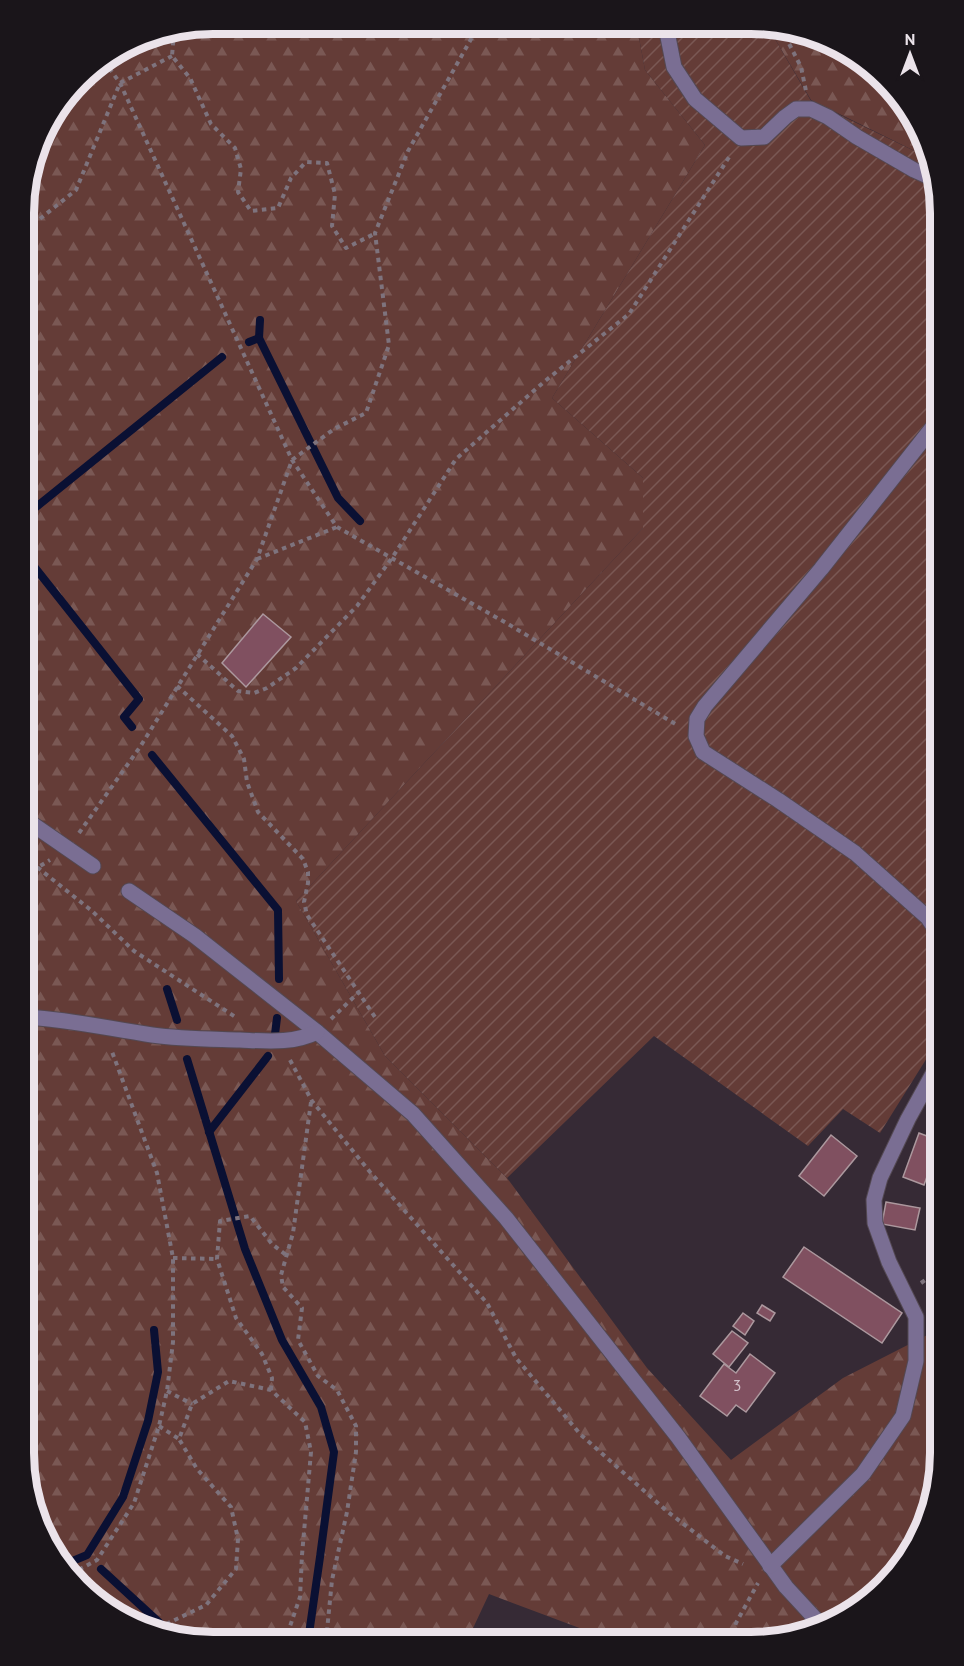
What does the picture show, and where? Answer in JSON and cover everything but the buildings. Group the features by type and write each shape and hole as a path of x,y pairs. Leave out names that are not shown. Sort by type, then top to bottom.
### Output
{"street":[{"path":"667,34 674,67 695,99 741,138 764,137 796,109 811,109 925,175"},
{"path":"929,920 855,853 703,752 696,736 697,720 705,706 821,569 930,431"},
{"path":"34,825 93,866"},
{"path":"129,891 195,936 317,1032 413,1114 506,1218 678,1437 767,1569 816,1619"},
{"path":"34,1017 154,1035 280,1041 306,1037 317,1032"},
{"path":"767,1569 862,1474 903,1416 916,1361 916,1317 889,1262 875,1223 874,1200 880,1178 929,1080"}],"path":[{"path":"68,849 140,747 257,559 292,460 334,429 366,413 389,345 375,234 408,151 474,34"},
{"path":"786,39 801,67 811,109"},
{"path":"173,40 172,56 190,78 211,124 235,148 241,169 238,192 251,211 278,208 291,178 306,162 327,164 335,194 333,226 346,248 375,234"},
{"path":"34,224 76,190 120,83 172,56"},
{"path":"109,68 120,83 292,460 337,526 696,736"},
{"path":"196,654 238,691 254,693 267,688 296,668 357,606 392,558 456,459 545,381 629,314 741,138"},
{"path":"257,559 337,526"},
{"path":"177,686 231,736 244,759 247,783 258,812 303,859 308,872 304,902 308,915 375,1017"},
{"path":"34,863 92,911 134,951 242,1022"},
{"path":"317,1032 359,992"},
{"path":"79,1570 97,1560 134,1503 159,1425 167,1390 173,1342 173,1258 158,1173 103,1027"},
{"path":"280,1041 312,1101 370,1172 487,1304 516,1358 581,1435 668,1512 725,1556 767,1569 733,1632"},
{"path":"312,1101 293,1233 280,1275 283,1287 302,1308 298,1340 318,1376 337,1390 356,1426 356,1452 347,1512 332,1580 327,1632"},
{"path":"271,1390 272,1378 262,1354 236,1318 218,1259 220,1221 250,1216 272,1244 286,1255"},
{"path":"173,1258 218,1259"},
{"path":"179,1439 192,1404 229,1381 271,1390 305,1422 310,1452 300,1597 288,1632"},
{"path":"167,1390 192,1404"},
{"path":"159,1425 179,1439 197,1469 231,1507 238,1539 236,1569 206,1605 165,1624"}],"green space":[{"path":"213,34 638,34 645,70 705,145 552,398 643,478 643,528 296,901 385,1056 507,1178 647,1368 731,1460 843,1378 929,1334 929,1464 926,1487 920,1510 906,1542 877,1579 840,1608 819,1618 785,1628 750,1632 590,1632 489,1594 471,1632 213,1632 167,1625 124,1608 87,1579 58,1542 44,1510 38,1487 34,1452 34,213 36,190 44,156 58,124 79,95 95,79 124,58 145,48 190,36"},
{"path":"638,34 773,36 811,101 919,153 920,156 926,179 930,213 929,1054 880,1133 843,1109 808,1146 654,1036 507,1178 385,1056 296,901 643,528 643,478 552,398 705,145 645,70"},
{"path":"773,36 819,48 859,71 893,105 906,124 919,153 811,100"}],"waterway":[{"path":"260,320 259,338 338,498 360,521"},
{"path":"249,342 259,338"},
{"path":"34,509 222,357"},
{"path":"34,566 139,699 124,717 132,727"},
{"path":"152,755 278,910 279,979"},
{"path":"167,989 177,1020"},
{"path":"275,1034 277,1018"},
{"path":"209,1132 268,1056"},
{"path":"187,1059 245,1249 282,1340 321,1407 334,1452 309,1632"},
{"path":"71,1561 87,1555 123,1497 148,1421 158,1372 154,1330"},
{"path":"101,1569 159,1623"}]}
